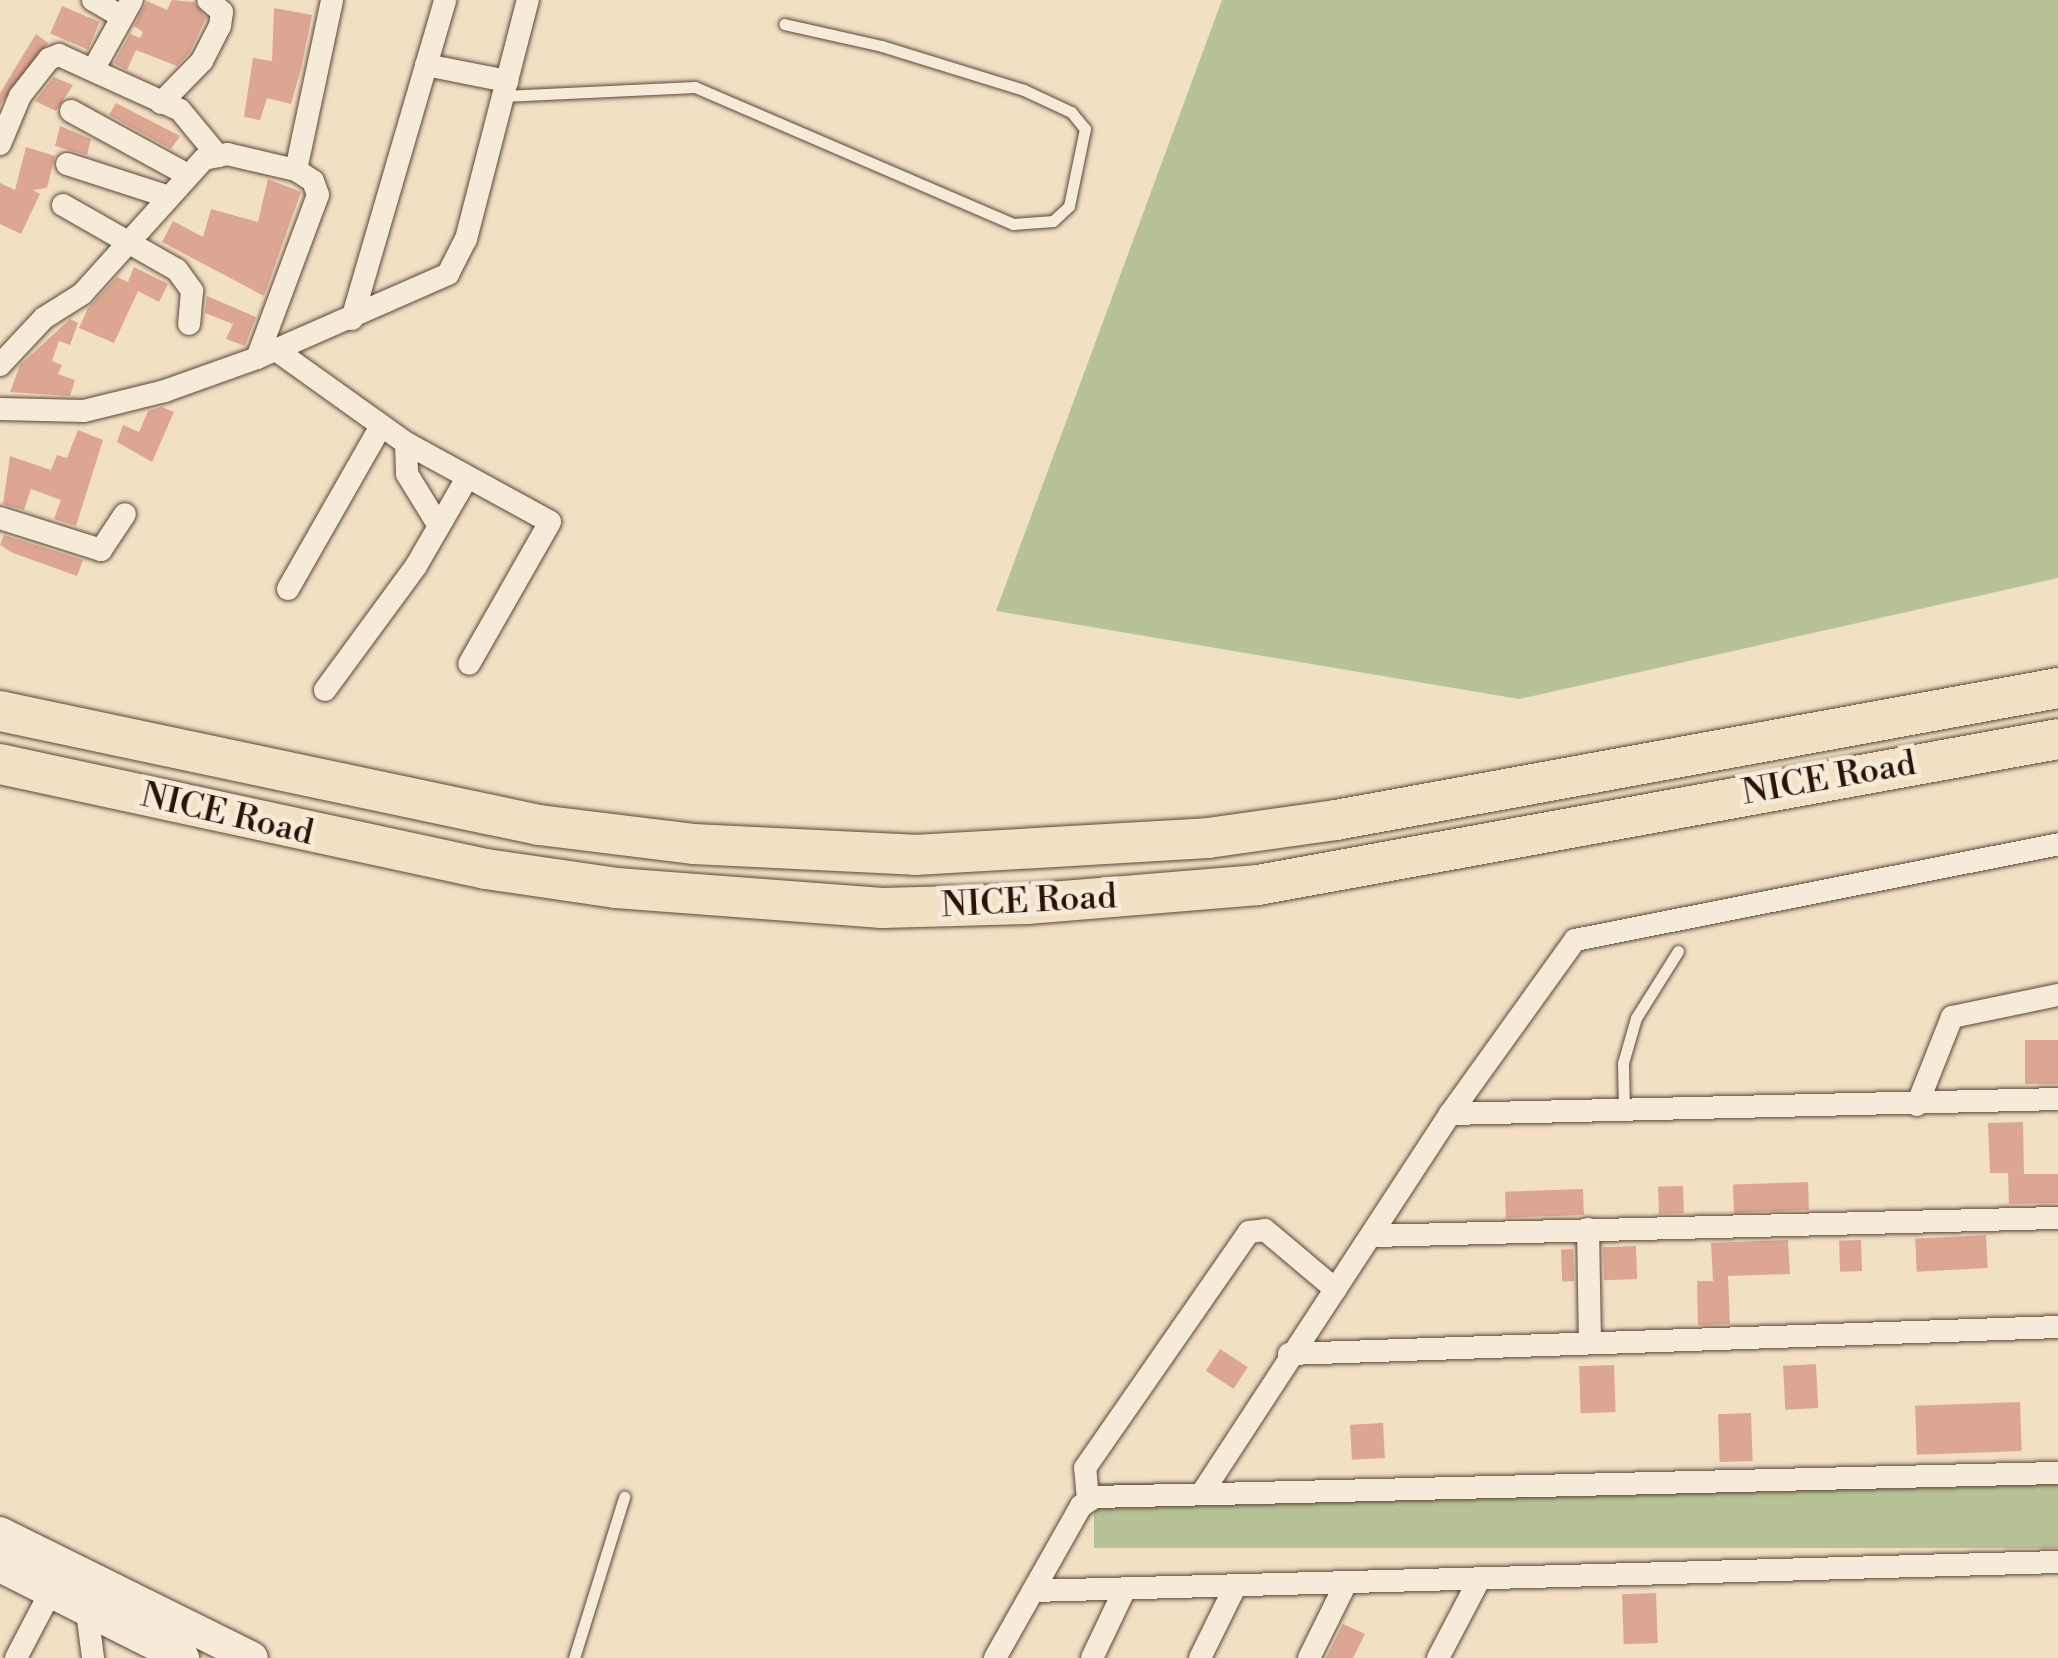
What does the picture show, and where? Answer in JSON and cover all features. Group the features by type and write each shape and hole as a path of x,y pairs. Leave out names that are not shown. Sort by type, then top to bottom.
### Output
{"highway":[{"name":"NICE Road","path":"0,711 540,825 693,844 914,856 1208,838 1336,820 2058,688"},
{"name":"NICE Road","path":"0,764 486,869 653,892 882,908 1027,904 1258,885 2058,739"}],"main road":[{"path":"2,1541 50,1593 183,1658"},
{"path":"2,1541 252,1658"}],"street":[{"path":"93,0 127,9 93,70"},
{"path":"161,103 202,61 220,26 222,12 208,0"},
{"path":"296,170 332,0"},
{"path":"352,319 444,0"},
{"path":"0,409 84,411 266,354 448,274 466,239 528,0"},
{"path":"0,144 20,96 49,59 60,55 197,124 218,156"},
{"path":"426,65 505,89"},
{"path":"70,111 188,175"},
{"path":"0,364 9,343 82,294 166,196 188,175 218,156 296,170 313,180 318,195 266,354"},
{"path":"67,164 166,196"},
{"path":"63,205 177,270 192,291 190,324"},
{"path":"266,354 406,442 550,522 550,532 469,664"},
{"path":"288,589 382,426"},
{"path":"406,442 407,474 436,523"},
{"path":"325,690 416,566 436,523 467,478"},
{"path":"0,518 101,550 125,514"},
{"path":"1204,1490 1450,1114 1566,948 1583,935 2058,844"},
{"path":"1917,1105 1952,1017 2058,994"},
{"path":"1450,1114 2058,1099"},
{"path":"1372,1236 2058,1218"},
{"path":"1588,1229 1590,1343"},
{"path":"995,1658 1088,1500 1085,1468 1249,1232 1265,1230 1335,1289"},
{"path":"1290,1354 2058,1327"},
{"path":"1088,1500 1204,1490 2058,1473"},
{"path":"1033,1590 1345,1585 2058,1562"},
{"path":"1438,1658 1479,1580"},
{"path":"1309,1658 1345,1585"},
{"path":"1200,1658 1234,1587"},
{"path":"1092,1658 1124,1590"},
{"path":"16,1658 50,1593"},
{"path":"87,1611 93,1658"}],"lane":[{"path":"505,89 694,87 1013,224 1053,221 1070,206 1085,129 1071,112 1024,90 882,46 784,24"},
{"path":"1624,1111 1623,1062 1636,1018 1678,951"},
{"path":"574,1658 624,1496"}],"green space":[{"path":"1222,0 2058,0 2058,578 1519,699 996,611"},
{"path":"1094,1483 2058,1483 2058,1548 1094,1548"}],"building":[{"path":"172,0 194,2 206,18 190,52 177,66 136,50 127,70 114,63 130,34 140,38 143,32 134,26 147,1 167,10"},
{"path":"62,6 100,22 88,50 50,34"},
{"path":"274,8 312,15 301,69 291,104 267,98 260,120 244,117 253,58 272,61"},
{"path":"36,34 48,43 0,105 0,93"},
{"path":"54,77 73,85 56,111 35,101"},
{"path":"116,103 180,136 171,149 109,115"},
{"path":"60,126 91,139 87,155 55,146"},
{"path":"26,147 55,156 47,188 33,190 40,194 21,234 0,224 0,183 15,190"},
{"path":"268,179 301,192 264,296 162,242 173,221 203,237 211,209 258,222"},
{"path":"134,267 168,284 159,302 138,291 114,343 79,328 88,308 117,277 128,282"},
{"path":"207,296 256,317 245,346 226,339 233,324 205,313"},
{"path":"70,319 78,323 70,345 59,341 52,361 62,365 58,374 75,380 70,396 10,392 20,365"},
{"path":"162,407 174,412 152,462 117,442 123,425 139,432 148,411"},
{"path":"78,430 103,440 76,526 54,519 61,500 31,489 24,510 3,504 10,456 51,470 57,455 67,458"},
{"path":"4,535 83,560 77,576 13,553 0,545"},
{"path":"2025,1040 2058,1040 2058,1084 2025,1084"},
{"path":"2023,1122 2024,1174 2058,1174 2058,1203 2009,1204 2008,1173 1990,1173 1988,1123"},
{"path":"1808,1182 1809,1210 1734,1213 1733,1185"},
{"path":"1683,1186 1684,1213 1659,1214 1658,1187"},
{"path":"1583,1189 1584,1215 1506,1218 1505,1192"},
{"path":"1986,1235 1988,1268 1917,1272 1915,1239"},
{"path":"1788,1240 1790,1274 1728,1276 1730,1324 1698,1325 1697,1281 1713,1281 1711,1243"},
{"path":"1861,1240 1862,1271 1840,1272 1839,1241"},
{"path":"1636,1246 1637,1279 1604,1280 1603,1247"},
{"path":"1561,1249 1573,1249 1574,1281 1562,1281"},
{"path":"1220,1349 1248,1367 1234,1389 1206,1371"},
{"path":"1816,1364 1818,1408 1785,1410 1783,1366"},
{"path":"1614,1365 1616,1412 1581,1413 1579,1366"},
{"path":"2020,1402 2022,1451 1917,1455 1915,1406"},
{"path":"1751,1413 1753,1461 1720,1462 1718,1414"},
{"path":"1383,1423 1385,1458 1352,1460 1350,1425"},
{"path":"1656,1593 1658,1643 1624,1644 1622,1594"},
{"path":"1343,1624 1365,1634 1353,1658 1326,1658"}]}
